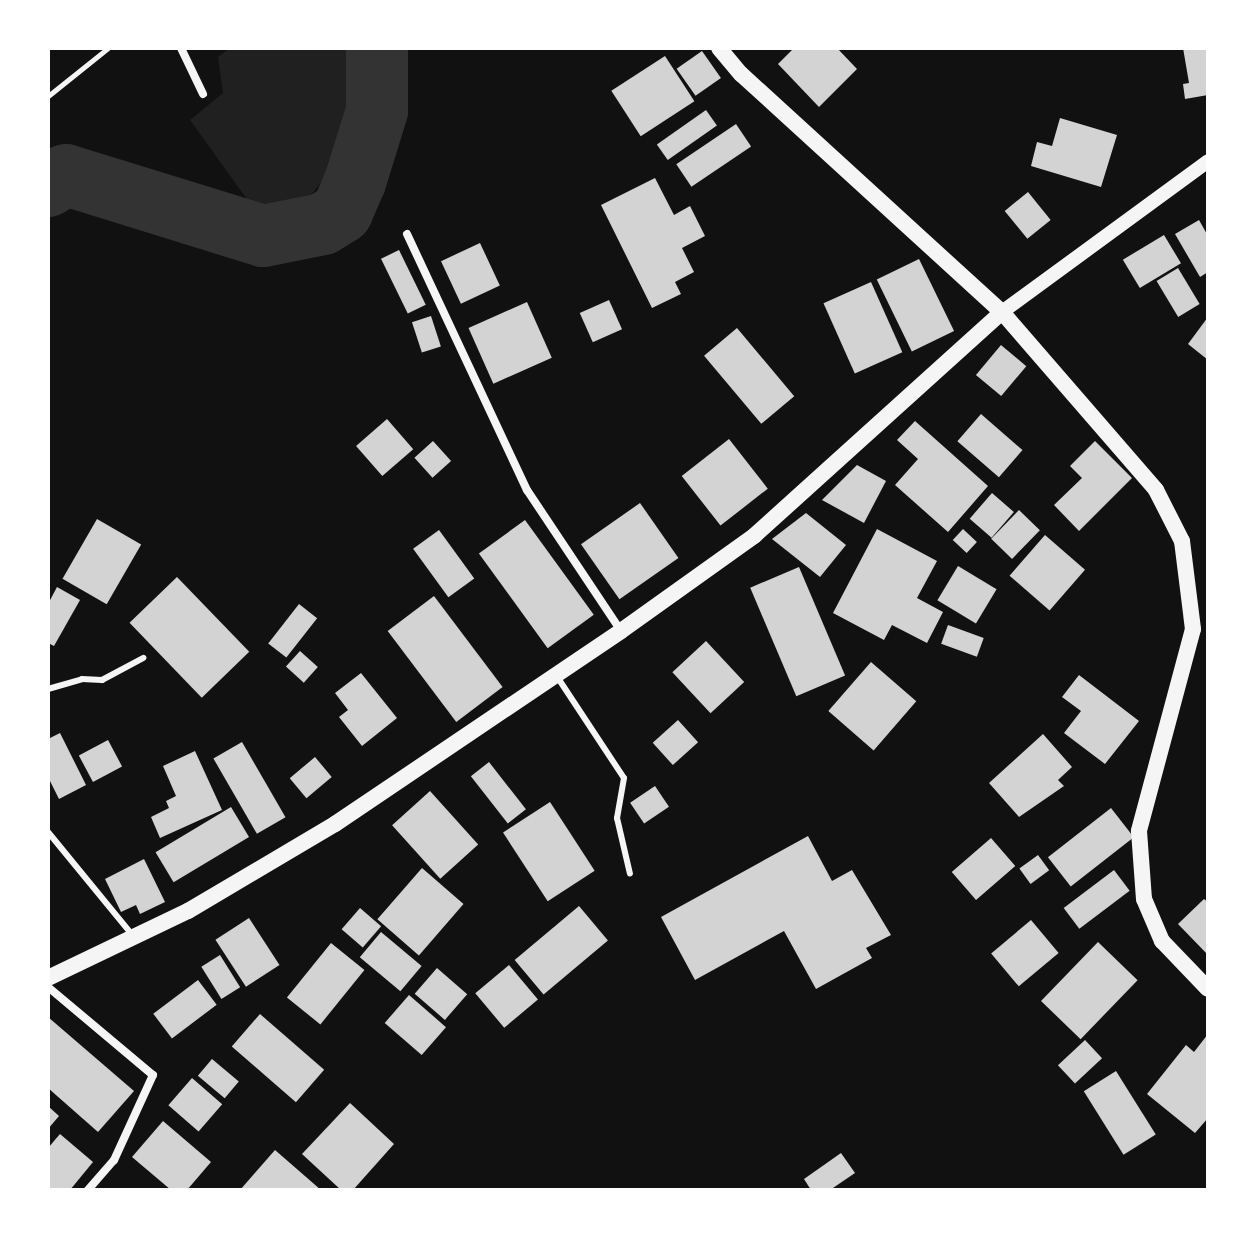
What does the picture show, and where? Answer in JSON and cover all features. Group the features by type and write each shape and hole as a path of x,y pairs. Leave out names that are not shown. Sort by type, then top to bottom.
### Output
{"main road":[{"path":"719,48 741,74 1002,312 1156,490 1182,541 1193,629 1139,831 1144,899 1162,941 1208,989"},
{"path":"48,978 188,911 335,824 621,631 754,536 1002,312"}],"street":[{"path":"181,48 203,94"},
{"path":"1002,312 1208,161"},
{"path":"407,234 527,490 621,631"},
{"path":"48,987 153,1075 114,1160 88,1190"}],"lane":[{"path":"48,689 82,679 102,680 143,658"},
{"path":"556,675 624,778 617,818 630,874"},
{"path":"48,832 133,936"}],"path":[{"path":"48,96 108,48"}],"shaded area":[{"path":"230,48 356,48 338,161 307,200 264,223 190,120 223,93 218,57"}],"building":[{"path":"794,48 837,48 857,69 819,107 778,64"},
{"path":"1183,48 1208,48 1208,95 1185,99 1183,84 1189,83"},
{"path":"702,51 721,78 696,96 677,69"},
{"path":"665,56 694,101 641,136 611,91"},
{"path":"706,110 717,126 668,160 657,144"},
{"path":"1060,118 1117,135 1101,187 1031,166 1037,142 1052,146"},
{"path":"736,124 751,146 691,187 676,164"},
{"path":"655,178 674,215 690,206 705,236 682,248 694,272 675,282 681,294 652,308 601,205"},
{"path":"1028,192 1051,220 1027,239 1005,211"},
{"path":"1199,220 1208,236 1208,272 1200,277 1175,234"},
{"path":"1164,235 1181,263 1140,288 1123,260"},
{"path":"480,243 500,286 461,304 441,261"},
{"path":"399,250 426,305 408,314 381,259"},
{"path":"919,259 954,331 912,352 877,280"},
{"path":"1178,268 1200,304 1178,317 1157,281"},
{"path":"871,282 902,352 855,373 823,303"},
{"path":"609,300 622,329 593,342 580,313"},
{"path":"527,302 552,358 493,384 469,328"},
{"path":"431,316 441,346 422,353 412,322"},
{"path":"1208,317 1208,360 1188,344"},
{"path":"737,328 794,396 761,424 704,356"},
{"path":"1001,345 1026,366 1001,396 976,375"},
{"path":"981,414 1023,450 999,477 957,441"},
{"path":"387,419 413,449 382,476 356,446"},
{"path":"915,421 988,486 948,532 895,485 918,459 897,440"},
{"path":"729,439 768,489 721,526 682,476"},
{"path":"433,441 451,461 432,478 414,458"},
{"path":"1095,441 1132,478 1079,531 1054,505 1082,478 1070,466"},
{"path":"857,465 886,481 864,523 822,500"},
{"path":"992,493 1014,512 992,538 970,519"},
{"path":"640,503 678,558 619,599 581,544"},
{"path":"1019,510 1040,530 1012,559 991,539"},
{"path":"806,513 846,545 820,577 772,539"},
{"path":"97,519 141,544 107,604 62,579"},
{"path":"525,520 594,615 548,648 479,554"},
{"path":"877,529 937,561 917,598 943,612 927,643 892,625 884,640 833,613"},
{"path":"963,529 977,542 967,553 953,540"},
{"path":"439,530 474,579 448,597 413,549"},
{"path":"1045,535 1085,570 1050,611 1010,576"},
{"path":"958,566 997,589 976,623 937,600"},
{"path":"799,567 845,676 796,696 750,588"},
{"path":"177,577 249,652 202,698 130,623"},
{"path":"57,587 80,600 54,646 48,643 48,604"},
{"path":"434,596 503,687 456,722 388,631"},
{"path":"299,604 317,618 286,658 268,643"},
{"path":"948,625 984,638 977,657 941,644"},
{"path":"706,641 744,682 711,713 672,672"},
{"path":"300,651 318,667 304,683 286,667"},
{"path":"871,662 916,701 874,750 828,711"},
{"path":"361,673 397,718 362,746 339,717 348,710 335,693"},
{"path":"1079,675 1139,721 1105,764 1064,733 1081,711 1062,697"},
{"path":"678,720 698,742 673,765 653,743"},
{"path":"60,733 86,785 59,799 48,777 48,739"},
{"path":"1043,734 1072,767 1058,780 1064,786 1019,817 989,783"},
{"path":"108,740 122,766 93,782 79,755"},
{"path":"242,742 286,817 257,834 213,758"},
{"path":"195,751 222,810 160,838 151,817 169,808 166,801 176,796 163,766"},
{"path":"315,757 332,777 306,798 290,778"},
{"path":"489,762 526,809 508,823 471,776"},
{"path":"655,786 669,807 644,824 630,803"},
{"path":"430,791 478,845 440,879 392,825"},
{"path":"550,802 595,871 548,901 503,832"},
{"path":"231,807 249,837 174,882 156,852"},
{"path":"1111,808 1134,837 1071,886 1048,857"},
{"path":"808,836 832,881 852,870 891,935 866,948 872,958 816,989 784,931 695,980 661,917"},
{"path":"991,838 1015,866 976,900 952,872"},
{"path":"1038,855 1049,870 1031,884 1019,869"},
{"path":"144,859 165,902 140,914 136,905 121,912 105,879"},
{"path":"422,868 464,904 419,955 377,919"},
{"path":"1114,870 1130,891 1079,929 1064,908"},
{"path":"1204,899 1208,902 1208,955 1178,924"},
{"path":"579,906 608,940 544,994 515,960"},
{"path":"360,908 381,926 363,948 342,929"},
{"path":"249,918 279,965 246,987 215,940"},
{"path":"1031,920 1059,953 1019,986 991,953"},
{"path":"381,932 422,966 400,991 360,957"},
{"path":"1098,942 1138,980 1081,1039 1041,1001"},
{"path":"331,943 364,970 320,1024 287,997"},
{"path":"220,955 240,987 221,999 201,967"},
{"path":"509,965 538,999 504,1028 475,993"},
{"path":"437,968 467,994 445,1020 415,994"},
{"path":"198,980 217,1005 172,1038 153,1014"},
{"path":"409,995 446,1027 422,1055 385,1023"},
{"path":"260,1014 324,1070 296,1102 232,1046"},
{"path":"48,1017 134,1091 98,1132 48,1088"},
{"path":"1208,1034 1208,1118 1195,1133 1147,1094 1186,1045 1194,1052"},
{"path":"1085,1040 1102,1058 1075,1084 1058,1065"},
{"path":"212,1059 239,1081 225,1098 198,1076"},
{"path":"1116,1071 1156,1135 1124,1155 1084,1091"},
{"path":"192,1078 222,1104 199,1131 168,1105"},
{"path":"350,1103 394,1144 353,1190 341,1190 302,1154"},
{"path":"48,1106 59,1116 48,1129"},
{"path":"163,1121 211,1162 187,1190 171,1190 132,1157"},
{"path":"60,1134 93,1162 70,1190 48,1190 48,1148"},
{"path":"275,1150 321,1190 240,1190"},
{"path":"841,1153 855,1173 830,1190 811,1190 804,1179"}],"waterway":[{"path":"48,186 66,175 263,236 323,224 342,212 355,182 377,111 377,48"},
{"path":"48,153 66,175"}]}
